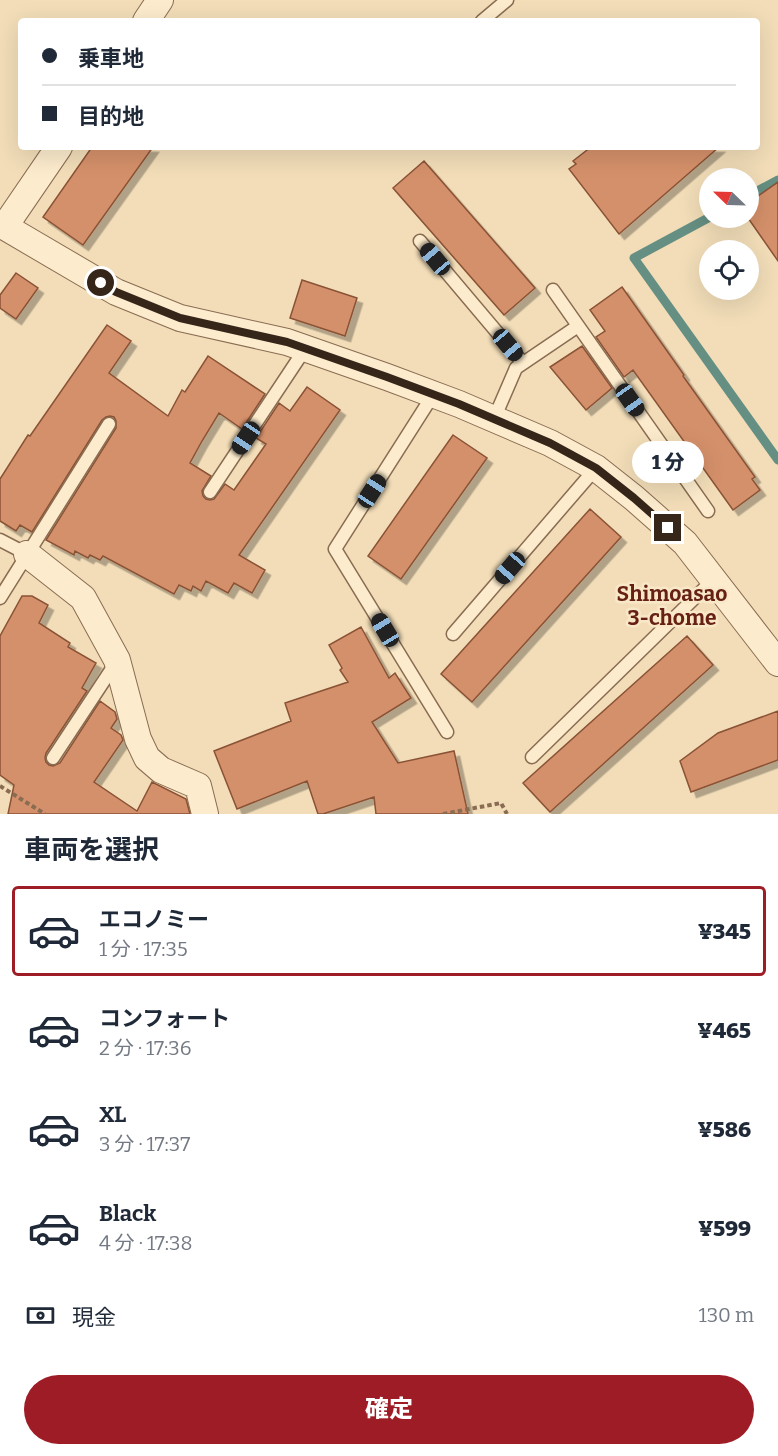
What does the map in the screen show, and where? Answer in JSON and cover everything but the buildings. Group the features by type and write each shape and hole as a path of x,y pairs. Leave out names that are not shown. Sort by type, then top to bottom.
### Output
{"street":[{"path":"148,18 160,0"},
{"path":"58,150 2,225 116,292 169,314 287,342 494,419 550,443 596,468 685,543 778,663"},
{"path":"27,554 84,598 117,660 138,739 147,758 161,770 198,786 205,814"}],"lane":[{"path":"486,18 507,0"},
{"path":"420,241 523,363"},
{"path":"553,290 708,511"},
{"path":"494,419 516,368 578,326"},
{"path":"210,492 305,349"},
{"path":"433,395 335,549 447,732"},
{"path":"0,598 109,424"},
{"path":"453,634 596,468"},
{"path":"0,540 27,554"},
{"path":"532,756 713,580"},
{"path":"53,758 117,660"}],"path":[{"path":"0,786 45,814"},
{"path":"443,814 501,803 507,814"}],"waterway":[{"path":"759,190 778,180"},
{"path":"699,223 634,258 778,460"}],"district":[{"name":"Shimoasao 3-chome","path":"672,606"}],"route":[{"path":"101,283 116,292 180,318 287,342 387,377 459,404 550,443 596,468 668,528"}]}
